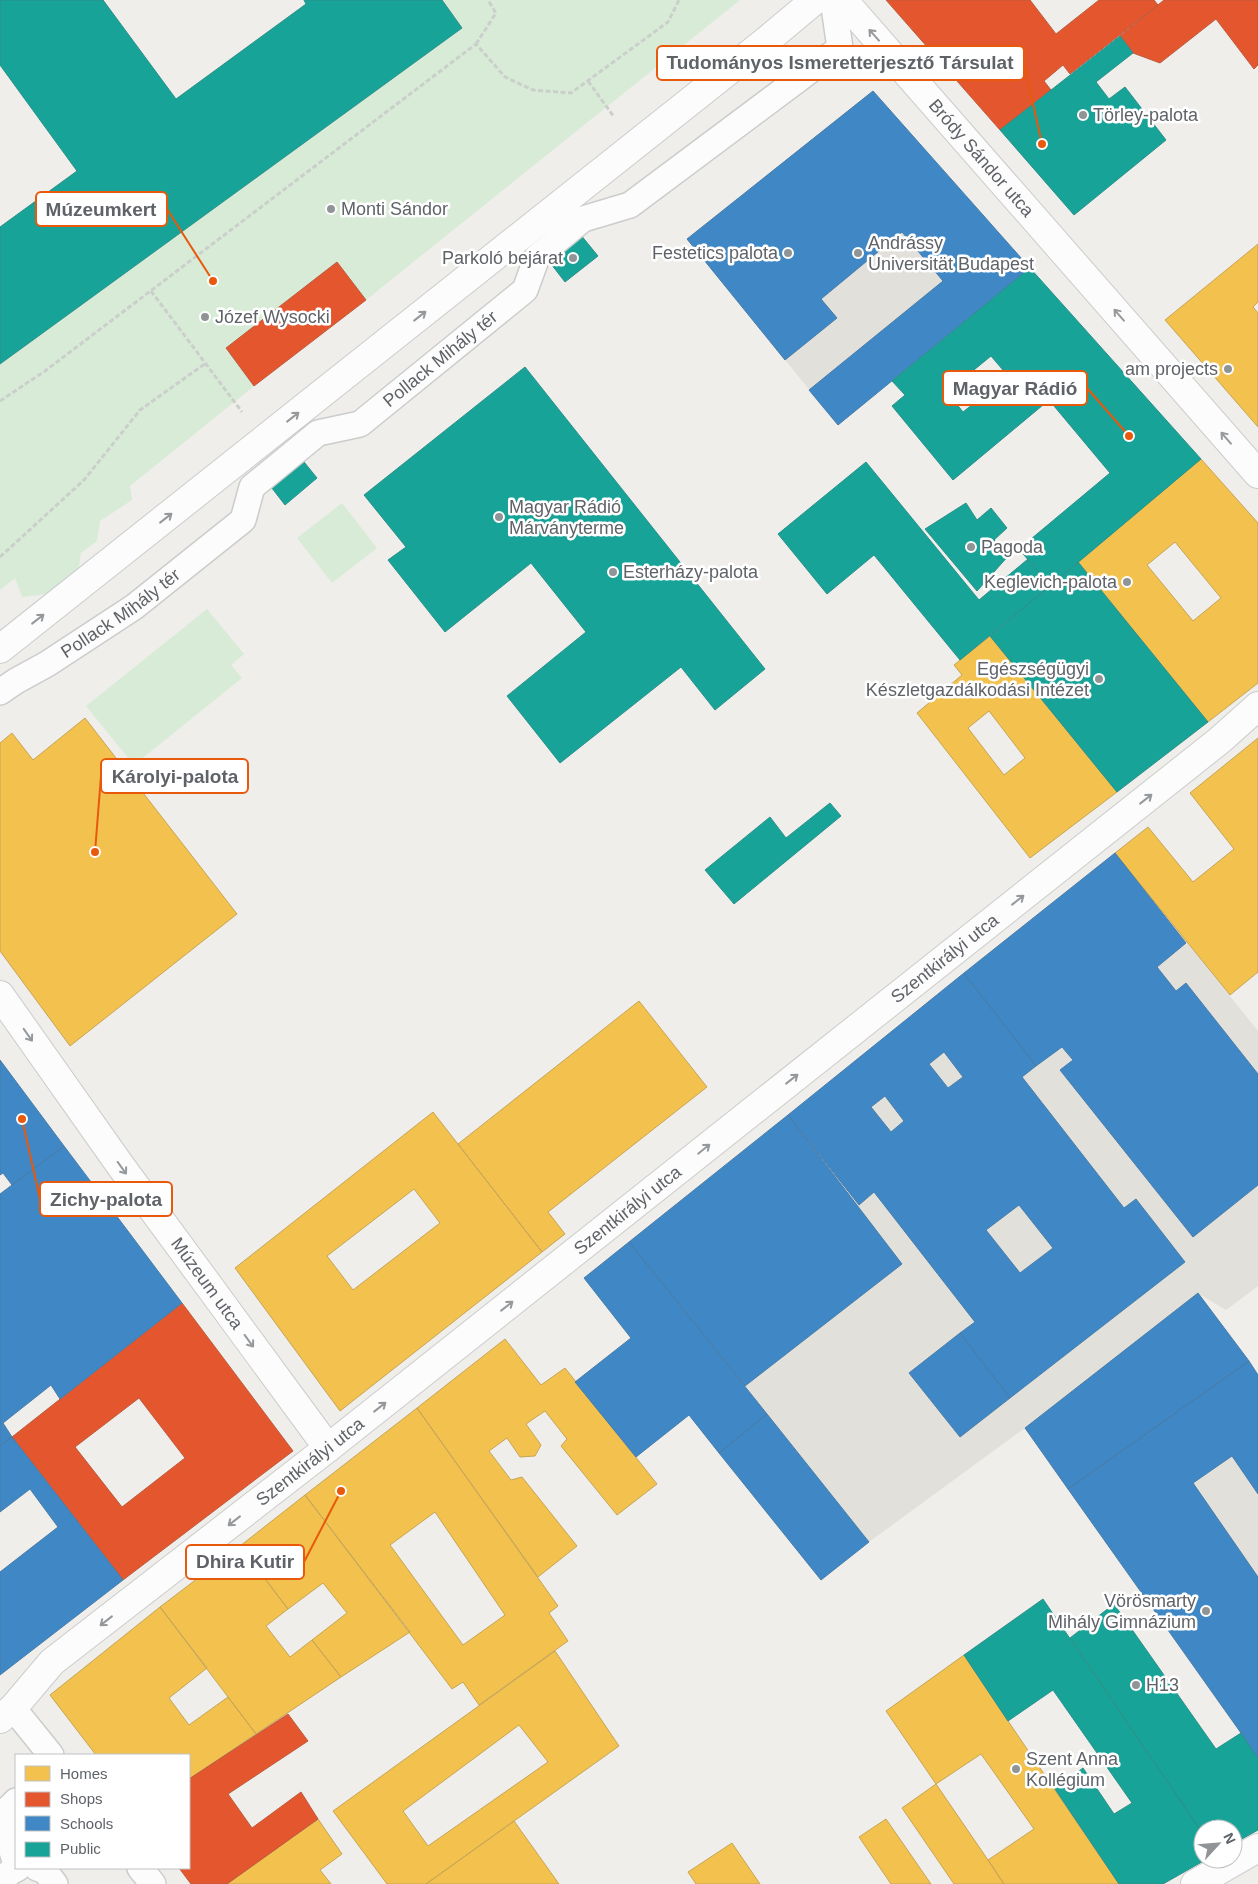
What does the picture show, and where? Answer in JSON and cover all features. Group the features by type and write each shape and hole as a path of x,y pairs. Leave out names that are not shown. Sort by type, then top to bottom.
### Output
{"street":[{"path":"0,649 815,0"},
{"name":"Pollack Mihály tér","path":"0,692 48,664 134,607 243,520 252,487 318,433 360,424 524,290 537,257 583,219 630,205 840,48 833,0"},
{"name":"Bródy Sándor utca","path":"843,0 1258,474"},
{"name":"Szentkirályi utca","path":"7,1713 52,1662 328,1448 1220,740 1258,706"},
{"name":"Múzeum utca","path":"0,995 120,1165 328,1448"},
{"path":"7,1713 47,1753"},
{"path":"8,1875 1,1816 15,1802"},
{"path":"1195,1884 1258,1848"},
{"path":"39,1869 44,1871 55,1884"},
{"path":"141,1869 152,1884"}],"path":[{"path":"0,401 45,371 476,44 496,13 488,0"},
{"path":"476,44 505,77 533,90 572,93 668,22 679,0"},
{"path":"588,81 634,146"},
{"path":"151,291 242,412 265,439"},
{"path":"0,557 84,480 140,410 206,364"}],"shaded area":[{"name":"Andrássy Universität Budapest","path":"873,91 1030,268 838,425 687,239"},
{"path":"1115,853 1258,1031 1258,1286 1226,1310 1199,1294 1258,1375 1258,1759 1025,1428 869,1542 629,1242"}],"green space":[{"path":"442,0 740,0 366,300 337,262 226,348 254,386 130,486 132,500 100,521 97,541 81,553 77,578 55,593 22,597 15,578 0,590 0,364 462,28"},
{"path":"342,503 377,548 332,583 297,538"},
{"path":"207,609 244,654 231,665 242,678 134,765 86,706"}],"building: Homes":[{"path":"1258,244 1258,302 1253,307 1258,313 1258,427 1165,320"},
{"name":"Keglevich-palota","path":"1201,459 1258,523 1258,683 1208,722 1078,562","holes":["1175,542 1221,598 1193,621 1147,565"]},
{"path":"990,636 1117,792 1030,858 917,713 962,675 954,665","holes":["989,711 1025,758 1004,775 968,728"]},
{"path":"85,718 237,914 70,1046 0,951 0,743 12,733 33,760"},
{"path":"1258,738 1258,972 1230,995 1115,853 1148,827 1193,882 1234,849 1190,793"},
{"path":"639,1001 707,1087 548,1212 565,1234 542,1252 458,1144"},
{"path":"433,1112 542,1252 340,1411 235,1268","holes":["414,1189 440,1223 353,1290 327,1256"]},
{"path":"505,1339 541,1385 565,1368 657,1484 617,1515 561,1446 567,1439 545,1411 526,1424 541,1445 535,1456 520,1457 507,1438 489,1451 511,1480 522,1477 577,1546 538,1577 417,1408"},
{"path":"417,1408 558,1606 549,1613 568,1641 479,1705 463,1682 452,1689 305,1495","holes":["435,1512 505,1615 463,1645 390,1545"]},
{"path":"305,1495 410,1632 341,1677 312,1640 347,1613 323,1583 288,1609 240,1546"},
{"path":"240,1546 288,1609 266,1626 290,1657 312,1640 341,1677 256,1734 160,1607"},
{"path":"160,1607 207,1668 169,1698 189,1725 228,1697 256,1734 190,1778 190,1754 95,1754 50,1695"},
{"path":"555,1651 619,1746 426,1884 387,1884 333,1811","holes":["519,1725 548,1762 428,1846 403,1811"]},
{"name":"Szent Anna Kollégium","path":"964,1655 1119,1884 1004,1884 988,1860 1034,1829 981,1754 936,1784 886,1711"},
{"path":"936,1784 1004,1884 954,1884 902,1808"},
{"path":"318,1819 342,1854 320,1870 331,1884 227,1884"},
{"path":"886,1819 931,1884 891,1884 859,1837"},
{"path":"514,1821 559,1884 426,1884"},
{"path":"732,1843 760,1884 696,1884 688,1872"}],"building: Shops":[{"path":"886,0 1030,0 1056,34 1099,0 1154,0 1158,5 1070,74 1063,65 1044,81 1051,90 1000,130"},
{"path":"1164,0 1258,0 1258,65 1254,69 1216,19 1160,63 1133,53 1120,36"},
{"path":"337,262 366,300 254,386 226,348"},
{"path":"182,1303 293,1451 123,1580 12,1437","holes":["139,1398 185,1458 122,1507 75,1447"]},
{"path":"288,1714 308,1741 228,1794 252,1828 301,1792 318,1819 227,1884 191,1884 180,1869 190,1869 190,1778"}],"building: Schools":[{"name":"Andrássy Universität Budapest","path":"873,91 1030,268 838,425 809,390 943,281 902,232 821,299 837,318 785,360 687,239"},
{"path":"1115,853 1186,943 1157,967 1176,991 1186,983 1258,1074 1258,1185 1193,1237 1060,1070 1073,1060 1062,1047 1036,1066 964,973"},
{"path":"964,973 1036,1066 1022,1077 1124,1208 1136,1199 1185,1262 1010,1398 960,1333 975,1322 874,1192 859,1205 788,1115","holes":["944,1052 963,1077 948,1088 929,1064","885,1096 904,1121 891,1132 871,1107","1019,1205 1053,1248 1020,1273 986,1230"]},
{"path":"0,1060 64,1146 12,1185 3,1173 0,1175"},
{"path":"788,1115 902,1264 745,1386 629,1242"},
{"path":"64,1146 182,1303 60,1399 51,1385 3,1423 12,1437 0,1446 0,1194"},
{"path":"629,1242 767,1414 719,1453 689,1415 636,1457 575,1382 631,1338 584,1278"},
{"path":"1198,1293 1249,1361 1068,1489 1025,1428"},
{"path":"960,1333 1010,1398 960,1437 909,1373"},
{"name":"Vörösmarty Mihály Gimnázium","path":"1249,1361 1258,1375 1258,1494 1232,1456 1193,1483 1258,1577 1258,1759 1068,1489"},
{"path":"767,1414 869,1542 821,1580 719,1453"},
{"path":"12,1437 123,1580 0,1675 0,1572 58,1527 30,1489 0,1512 0,1446"}],"building: Public":[{"path":"0,0 103,0 176,99 306,4 304,0 442,0 462,28 0,364 0,227 77,171 0,65"},
{"name":"Törley-palota","path":"1120,36 1133,53 1096,82 1109,99 1125,87 1166,140 1074,215 1000,130"},
{"name":"Parkoló bejárat","path":"580,234 598,256 565,282 548,260"},
{"path":"1030,268 1201,459 1050,586 1019,549 1110,473 1049,400 953,480 892,406 905,395 892,381","holes":["991,356 1008,376 963,412 947,392"]},
{"name":"Esterházy-palota","path":"525,367 765,669 715,710 681,667 560,763 507,696 586,632 531,563 445,632 388,560 406,547 364,495"},
{"path":"300,457 317,478 285,505 268,483"},
{"path":"866,462 979,600 1028,559 1050,586 960,660 874,555 827,594 778,534"},
{"name":"Pagoda","path":"966,503 977,520 991,508 1007,528 994,540 1010,554 977,591 925,529"},
{"name":"Egészségügyi Készletgazdálkodási Intézet","path":"1078,562 1208,722 1117,792 990,636"},
{"path":"830,803 841,816 734,904 705,870 770,817 786,838"},
{"path":"1043,1599 1193,1819 1193,1867 1163,1884 1119,1884 1055,1789 1083,1768 1114,1814 1132,1803 1053,1690 1008,1721 964,1655"},
{"name":"H13","path":"1114,1604 1216,1749 1241,1733 1258,1759 1258,1830 1243,1838 1243,1819 1193,1819 1070,1638"}],"place":[{"name":"Törley-palota","path":"1083,115"},
{"name":"Tudományos Ismeretterjesztő Társulat","path":"1042,144"},
{"name":"Monti Sándor","path":"331,209"},
{"name":"Festetics palota","path":"788,253"},
{"name":"Andrássy Universität Budapest","path":"858,253"},
{"name":"Parkoló bejárat","path":"573,258"},
{"name":"Múzeumkert","path":"213,281"},
{"name":"Józef Wysocki","path":"205,317"},
{"name":"am projects","path":"1228,369"},
{"name":"Magyar Rádió","path":"1129,436"},
{"name":"Magyar Rádió Márványterme","path":"499,517"},
{"name":"Pagoda","path":"971,547"},
{"name":"Esterházy-palota","path":"613,572"},
{"name":"Keglevich-palota","path":"1127,582"},
{"name":"Egészségügyi Készletgazdálkodási Intézet","path":"1099,679"},
{"name":"Károlyi-palota","path":"95,852"},
{"name":"Zichy-palota","path":"22,1119"},
{"name":"Dhira Kutir","path":"341,1491"},
{"name":"Vörösmarty Mihály Gimnázium","path":"1206,1611"},
{"name":"H13","path":"1136,1685"},
{"name":"Szent Anna Kollégium","path":"1016,1769"}]}
